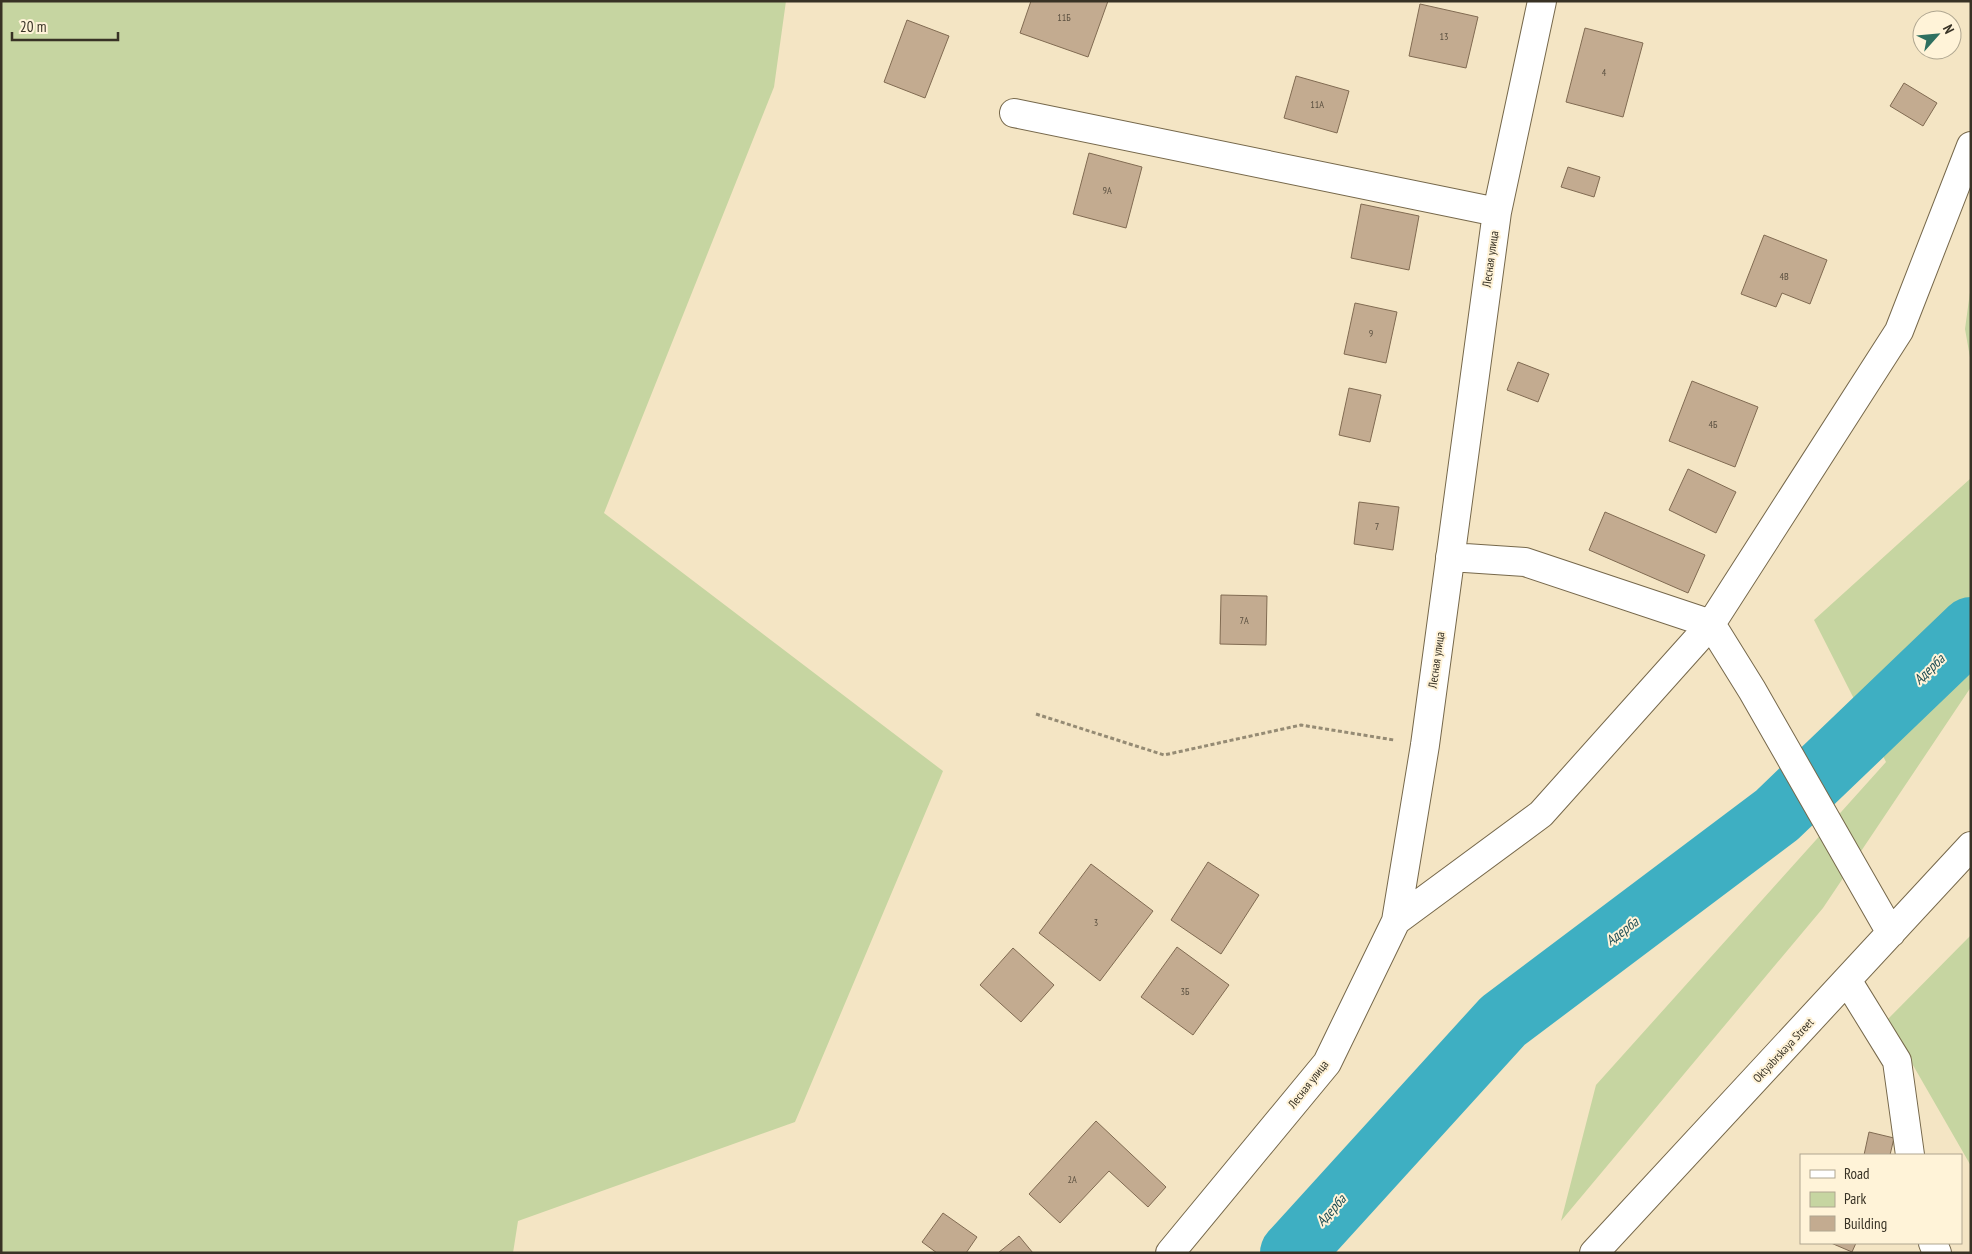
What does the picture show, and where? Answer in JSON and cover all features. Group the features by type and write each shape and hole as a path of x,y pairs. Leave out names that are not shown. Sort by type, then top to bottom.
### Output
{"street":[{"name":"Лесная улица","path":"1170,1253 1327,1063 1396,921 1424,745 1497,212 1542,1"},
{"path":"1014,113 1497,212"},
{"path":"1396,921 1541,814 1711,624 1899,331 1971,146"},
{"path":"1450,557 1525,562 1711,624 1752,690 1891,933"},
{"name":"Oktyabrskaya Street","path":"1594,1253 1971,846"},
{"path":"1848,980 1897,1061 1910,1154"}],"path":[{"path":"1036,714 1164,754 1301,725 1424,745"}],"green space":[{"path":"1,1 786,1 774,87 604,513 943,771 795,1122 518,1221 513,1253 1,1253"},
{"path":"1971,285 1971,363 1965,329"},
{"path":"1971,478 1971,687 1823,908 1561,1221 1596,1085 1886,762 1814,620"},
{"path":"1971,935 1971,1166 1887,1020"}],"building":[{"path":"1031,1 1108,1 1088,57 1020,33"},
{"path":"1420,4 1478,17 1466,68 1409,56"},
{"path":"907,20 949,36 925,98 884,82"},
{"path":"1585,28 1643,43 1623,117 1566,102"},
{"path":"1296,76 1349,91 1337,133 1284,118"},
{"path":"1904,83 1937,103 1923,126 1890,106"},
{"path":"1089,153 1142,167 1126,228 1073,214"},
{"path":"1568,167 1600,177 1594,197 1561,187"},
{"path":"1361,204 1419,216 1409,270 1351,258"},
{"path":"1764,235 1827,260 1810,304 1782,293 1776,307 1741,294"},
{"path":"1355,303 1397,312 1386,363 1344,354"},
{"path":"1518,362 1549,374 1538,402 1507,390"},
{"path":"1692,381 1758,407 1735,467 1669,441"},
{"path":"1349,388 1381,395 1370,442 1339,435"},
{"path":"1688,469 1736,492 1716,533 1669,510"},
{"path":"1359,502 1399,507 1393,550 1354,544"},
{"path":"1605,512 1705,555 1688,593 1589,550"},
{"path":"1221,595 1267,596 1266,645 1220,644"},
{"path":"1208,862 1259,895 1221,954 1171,920"},
{"path":"1091,864 1153,911 1100,981 1039,933"},
{"path":"1177,947 1229,985 1193,1035 1141,997"},
{"path":"1013,948 1054,985 1021,1022 980,985"},
{"path":"1096,1121 1166,1187 1148,1207 1109,1171 1060,1223 1029,1194"},
{"path":"1869,1132 1894,1138 1890,1154 1864,1154"},
{"path":"943,1213 977,1237 966,1253 937,1253 922,1242"},
{"path":"1019,1236 1033,1253 998,1253"},
{"path":"1833,1244 1856,1244 1852,1252"}],"waterway":[{"name":"Адерба","path":"1292,1253 1503,1021 1777,815 1971,629"}]}
